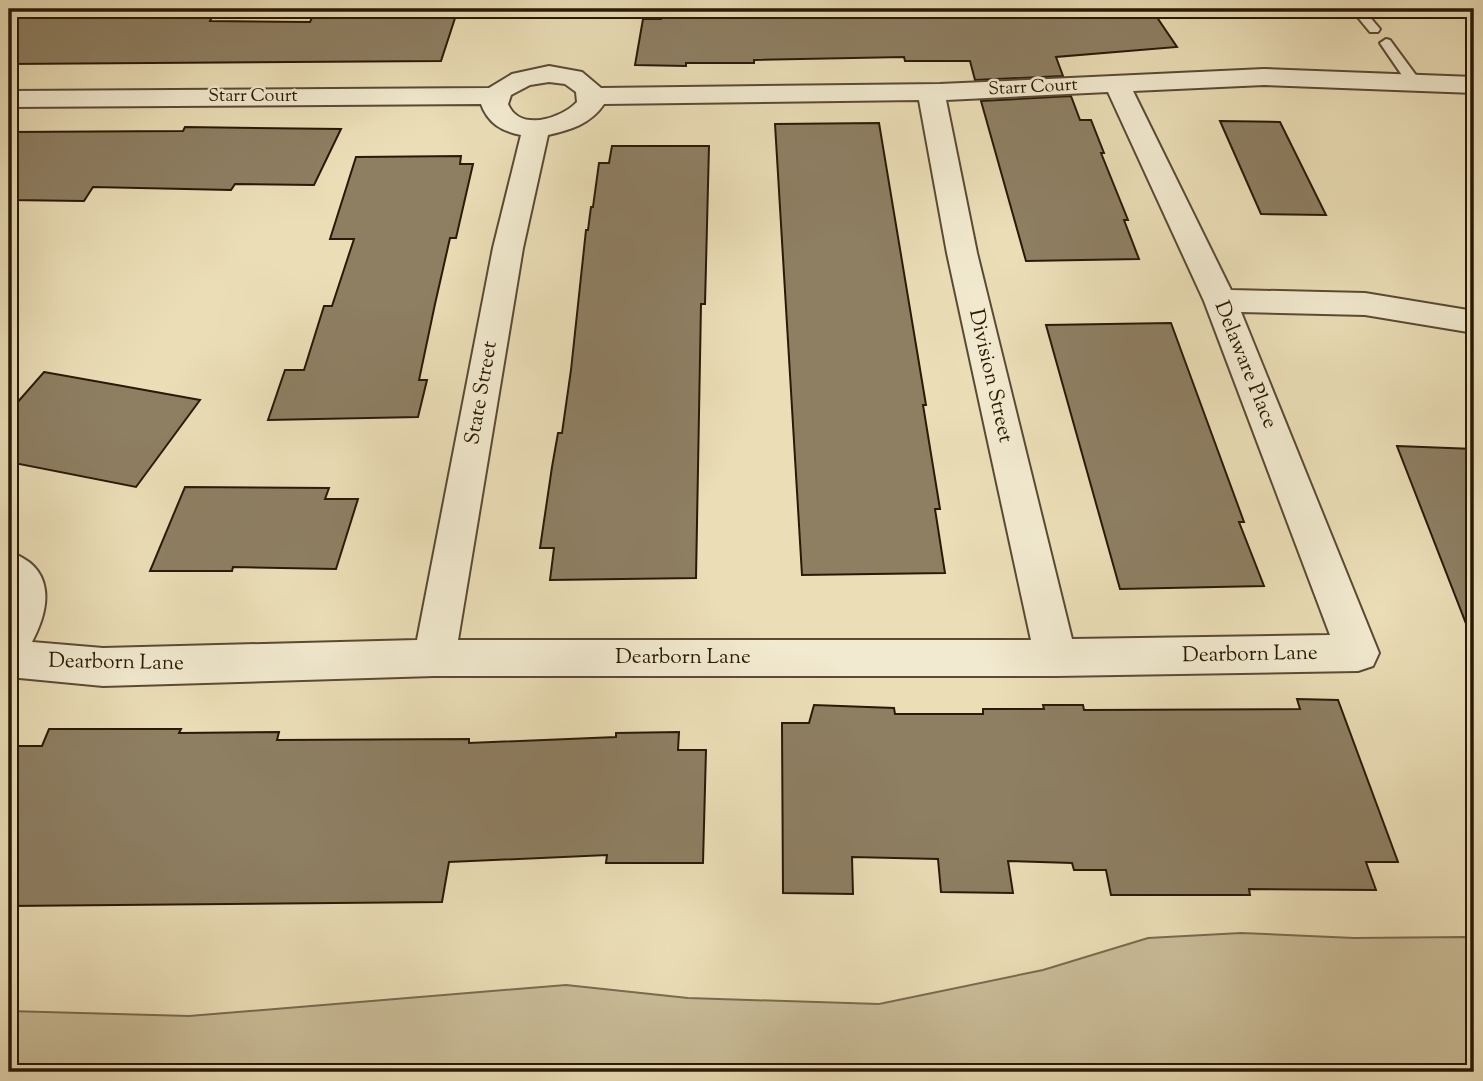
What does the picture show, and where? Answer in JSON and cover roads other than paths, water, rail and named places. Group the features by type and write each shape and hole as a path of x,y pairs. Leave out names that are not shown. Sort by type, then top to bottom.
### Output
{"street":[{"path":"549,74 583,82 592,96 590,104 576,118 550,127 520,126 499,114 495,105 497,96 503,89 523,78 549,74"},
{"name":"Starr Court","path":"592,96 931,92 1276,77 1474,85"},
{"name":"Delaware Place","path":"1117,83 1220,301 1358,653"},
{"name":"Division Street","path":"931,92 962,253 1056,658"},
{"name":"Starr Court","path":"9,99 497,96"},
{"name":"State Street","path":"434,659 508,248 536,128"},
{"path":"1220,301 1365,304 1474,322"},
{"path":"9,568 17,572 26,589 27,611 16,635 9,643"},
{"name":"Dearborn Lane","path":"9,659 103,667 434,659 1056,658 1358,653"}],"lane":[{"path":"1357,9 1374,29"},
{"path":"1386,43 1413,81"}]}
